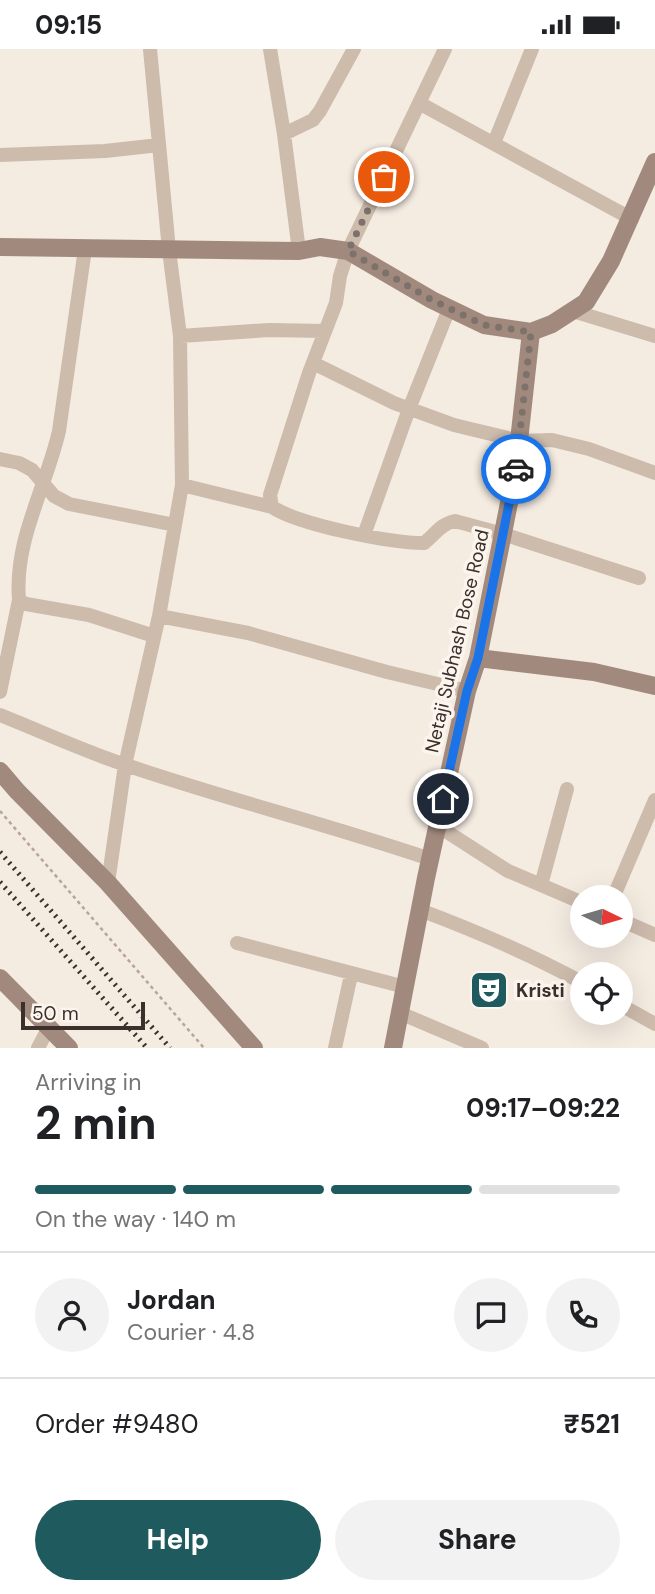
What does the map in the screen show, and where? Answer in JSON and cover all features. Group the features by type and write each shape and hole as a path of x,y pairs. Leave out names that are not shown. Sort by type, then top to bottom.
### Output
{"street":[{"path":"108,883 125,765 155,636 182,485 180,336 150,49"},
{"path":"270,49 285,134 299,251"},
{"path":"285,134 313,120 354,49"},
{"path":"272,507 270,495 313,363 336,303 340,276 348,251 445,49"},
{"path":"494,143 532,49"},
{"path":"419,103 632,219"},
{"path":"0,155 105,151 159,145"},
{"path":"0,247 299,251 320,247 348,251 449,309 484,325 531,332 552,324 586,302 611,261 654,169"},
{"path":"0,692 19,600 24,542 30,516 54,454 59,431 85,249"},
{"path":"364,535 409,409 449,309"},
{"path":"573,311 655,336"},
{"path":"180,336 269,330 325,331"},
{"name":"Netaji Subhash Bose Road","path":"393,1048 430,859 467,691 478,658 503,534 520,441 531,332"},
{"path":"313,363 409,409 454,425 520,441 552,440 589,449 655,473"},
{"path":"0,459 19,463 32,470 54,496 69,504 175,525"},
{"path":"182,485 272,507 286,516 364,535 424,544 440,528 455,521 639,578"},
{"path":"19,600 26,604 105,619 155,636"},
{"path":"159,616 248,633 387,672 467,691"},
{"path":"478,658 594,672 655,686"},
{"path":"0,715 125,765 430,859"},
{"path":"0,771 108,883 254,1048"},
{"path":"541,885 567,789"},
{"path":"619,885 655,800"},
{"path":"438,826 508,871 570,897"},
{"path":"420,910 483,933 570,976"},
{"path":"634,926 655,935"},
{"path":"237,943 405,987"},
{"path":"335,1048 351,975"},
{"path":"0,978 69,1048"},
{"path":"633,1012 655,1024"},
{"path":"400,1013 482,1048"},
{"path":"38,1048 49,1027"}],"path":[{"path":"0,811 204,1048"}],"railway":[{"path":"0,852 170,1048"},
{"path":"0,882 147,1048"}],"way so far":[{"path":"384,177 348,251 432,300 484,325 531,332 516,469"}],"place":[{"name":"Kristi","path":"489,990"}],"route":[{"path":"443,799 467,691 478,658 516,469"}]}
